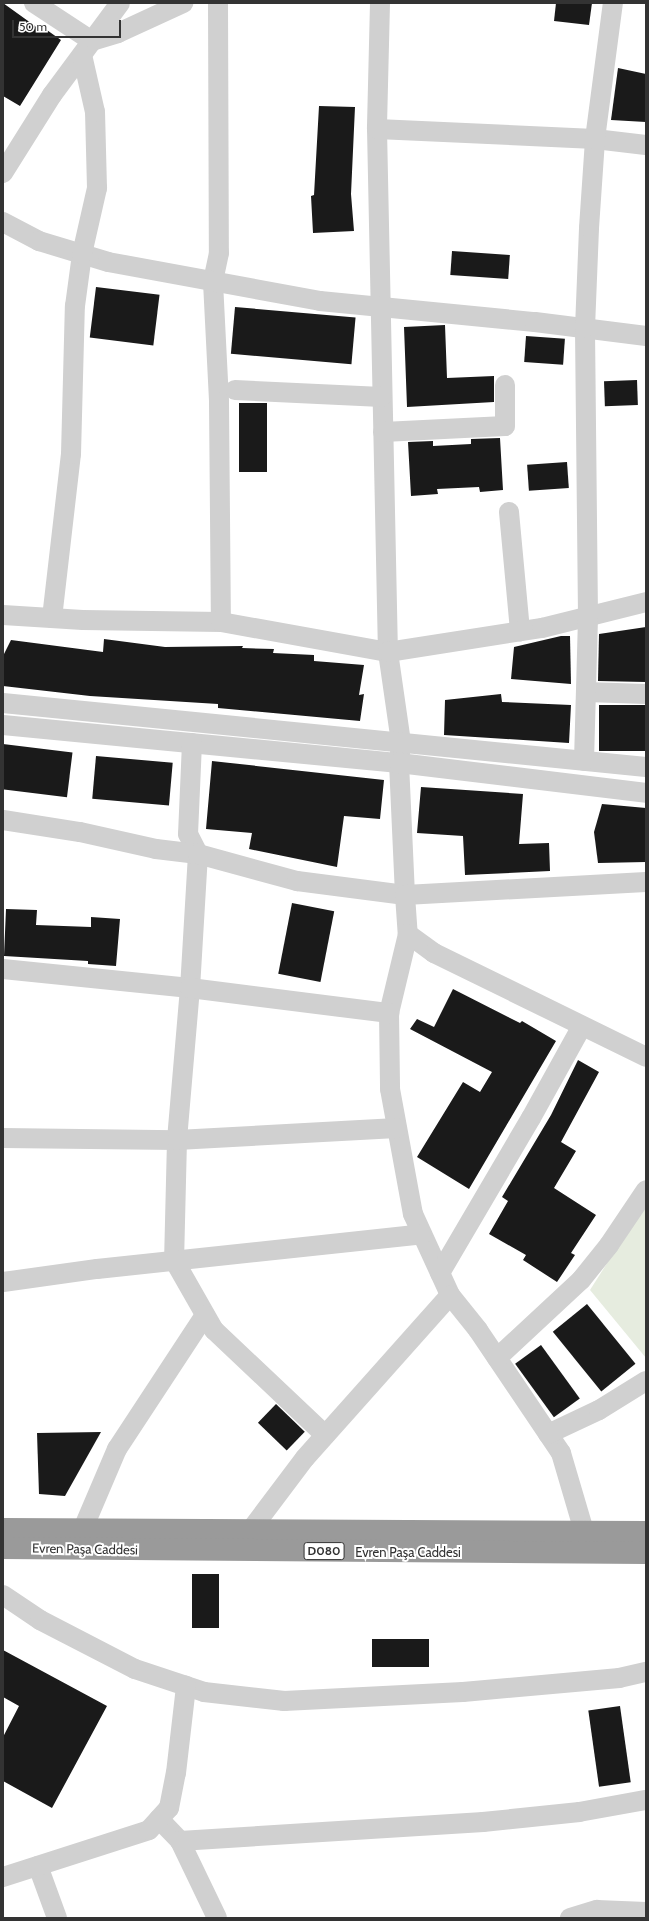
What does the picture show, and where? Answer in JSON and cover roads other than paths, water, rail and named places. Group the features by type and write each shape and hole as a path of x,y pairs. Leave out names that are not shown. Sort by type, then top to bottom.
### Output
{"highway":[{"name":"Evren Paşa Caddesi","path":"3,1529 82,1531 646,1532"},
{"name":"Evren Paşa Caddesi","path":"3,1548 646,1553"}],"street":[{"path":"34,3 87,48 95,112 96,188 82,254 74,306 71,454 52,618"},
{"path":"3,173 52,95 120,3"},
{"path":"87,48 183,3"},
{"path":"218,3 219,253 213,282 219,402 221,622"},
{"path":"380,3 377,129 388,652 401,742 399,763 408,934 389,1013 390,1089 413,1214 450,1295 497,1358 561,1453 584,1532"},
{"path":"584,761 588,616 585,328 595,139 613,3"},
{"path":"377,129 595,139 646,145"},
{"path":"3,222 39,241 108,262 320,301 585,328 646,336"},
{"path":"383,432 505,426 505,385"},
{"path":"235,390 382,397"},
{"path":"509,512 520,631"},
{"path":"3,615 52,618 221,622 388,652 520,631 646,602"},
{"path":"586,692 646,694"},
{"path":"3,703 646,767"},
{"path":"3,725 399,763 646,793"},
{"path":"192,743 188,834 198,854 190,988 177,1140 174,1260 214,1330 325,1435"},
{"path":"3,820 80,832 156,849 198,854 297,881 405,895 646,882"},
{"path":"408,934 434,952 646,1057"},
{"path":"3,969 190,988 389,1013"},
{"path":"440,1273 531,1118 582,1026"},
{"path":"3,1138 177,1140 397,1128"},
{"path":"497,1358 582,1280 646,1190"},
{"path":"3,1282 174,1260 422,1234"},
{"path":"250,1531 305,1458 450,1295"},
{"path":"82,1531 117,1449 205,1315"},
{"path":"548,1434 599,1410 646,1381"},
{"path":"3,1595 40,1620 135,1669 204,1692 284,1701 463,1692 619,1678 646,1672"},
{"path":"5,1874 38,1866 150,1830 169,1808 176,1773 186,1686"},
{"path":"180,1841 483,1822 579,1812 646,1800"},
{"path":"159,1819 180,1841 218,1918"},
{"path":"38,1866 57,1918"},
{"path":"570,1918 597,1910 646,1912"}]}
